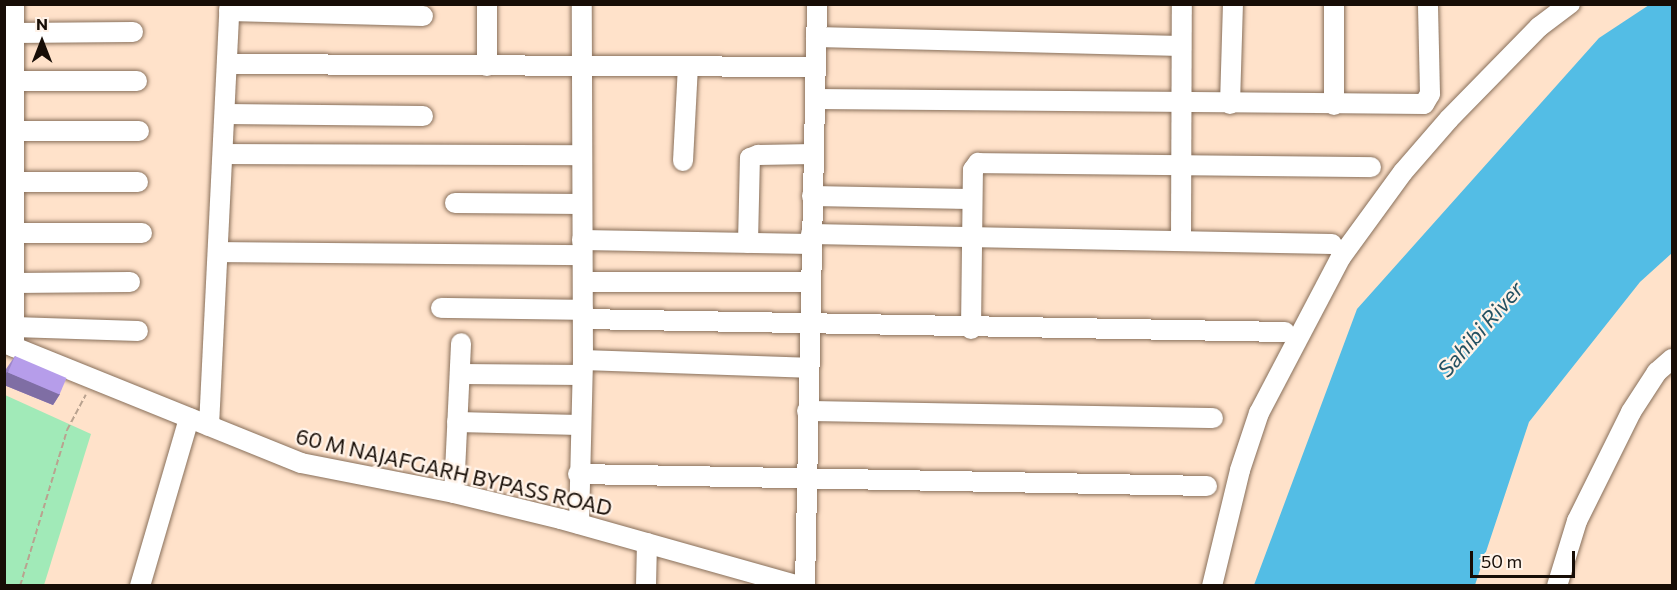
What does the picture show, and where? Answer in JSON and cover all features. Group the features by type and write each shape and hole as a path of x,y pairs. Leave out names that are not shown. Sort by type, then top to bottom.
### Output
{"street":[{"path":"14,4 15,81 9,131 14,233 9,259 14,283 10,339 138,331"},
{"path":"487,4 487,66"},
{"path":"579,524 578,474 583,314 582,4"},
{"path":"805,585 807,368 817,4"},
{"path":"1181,239 1182,4"},
{"path":"1230,104 1233,4"},
{"path":"1334,4 1334,105"},
{"path":"815,99 1334,105 1427,103 1428,4"},
{"path":"1212,585 1240,470 1259,413 1341,257 1403,172 1449,119 1539,27 1570,4"},
{"path":"209,426 220,252 230,8 423,16"},
{"path":"14,33 133,32"},
{"path":"816,37 1181,46"},
{"path":"227,64 582,68 816,67"},
{"path":"683,161 688,68"},
{"path":"15,81 137,81"},
{"path":"225,114 423,116"},
{"path":"9,131 139,131"},
{"path":"223,154 581,155"},
{"path":"748,243 750,158 758,154 814,154"},
{"path":"971,329 973,170 978,163 1371,166"},
{"path":"11,192 138,182"},
{"path":"812,196 972,199"},
{"path":"455,202 581,204"},
{"path":"14,233 142,233"},
{"path":"220,252 582,248 972,235 1332,244"},
{"path":"14,283 130,282"},
{"path":"583,282 810,282"},
{"path":"441,308 971,329 1285,332"},
{"name":"60 M NAJAFGARH BYPASS ROAD","path":"10,339 94,380 302,464 454,493 579,524 800,585"},
{"path":"454,493 461,343"},
{"path":"1557,585 1577,521 1631,412 1658,372 1672,359"},
{"path":"460,375 582,368 807,368"},
{"path":"807,411 1213,418"},
{"path":"141,585 189,418"},
{"path":"458,422 579,425"},
{"path":"578,474 1207,486"},
{"path":"646,585 647,543"}],"path":[{"path":"20,585 67,430 94,380"}],"green space":[{"path":"5,395 91,434 44,585 5,585"}],"water":[{"name":"Sahibi River","path":"1649,5 1672,5 1672,253 1640,282 1529,422 1475,585 1254,585 1357,309 1599,38"}],"building":[{"path":"15,356 67,378 60,394 8,373"}]}
